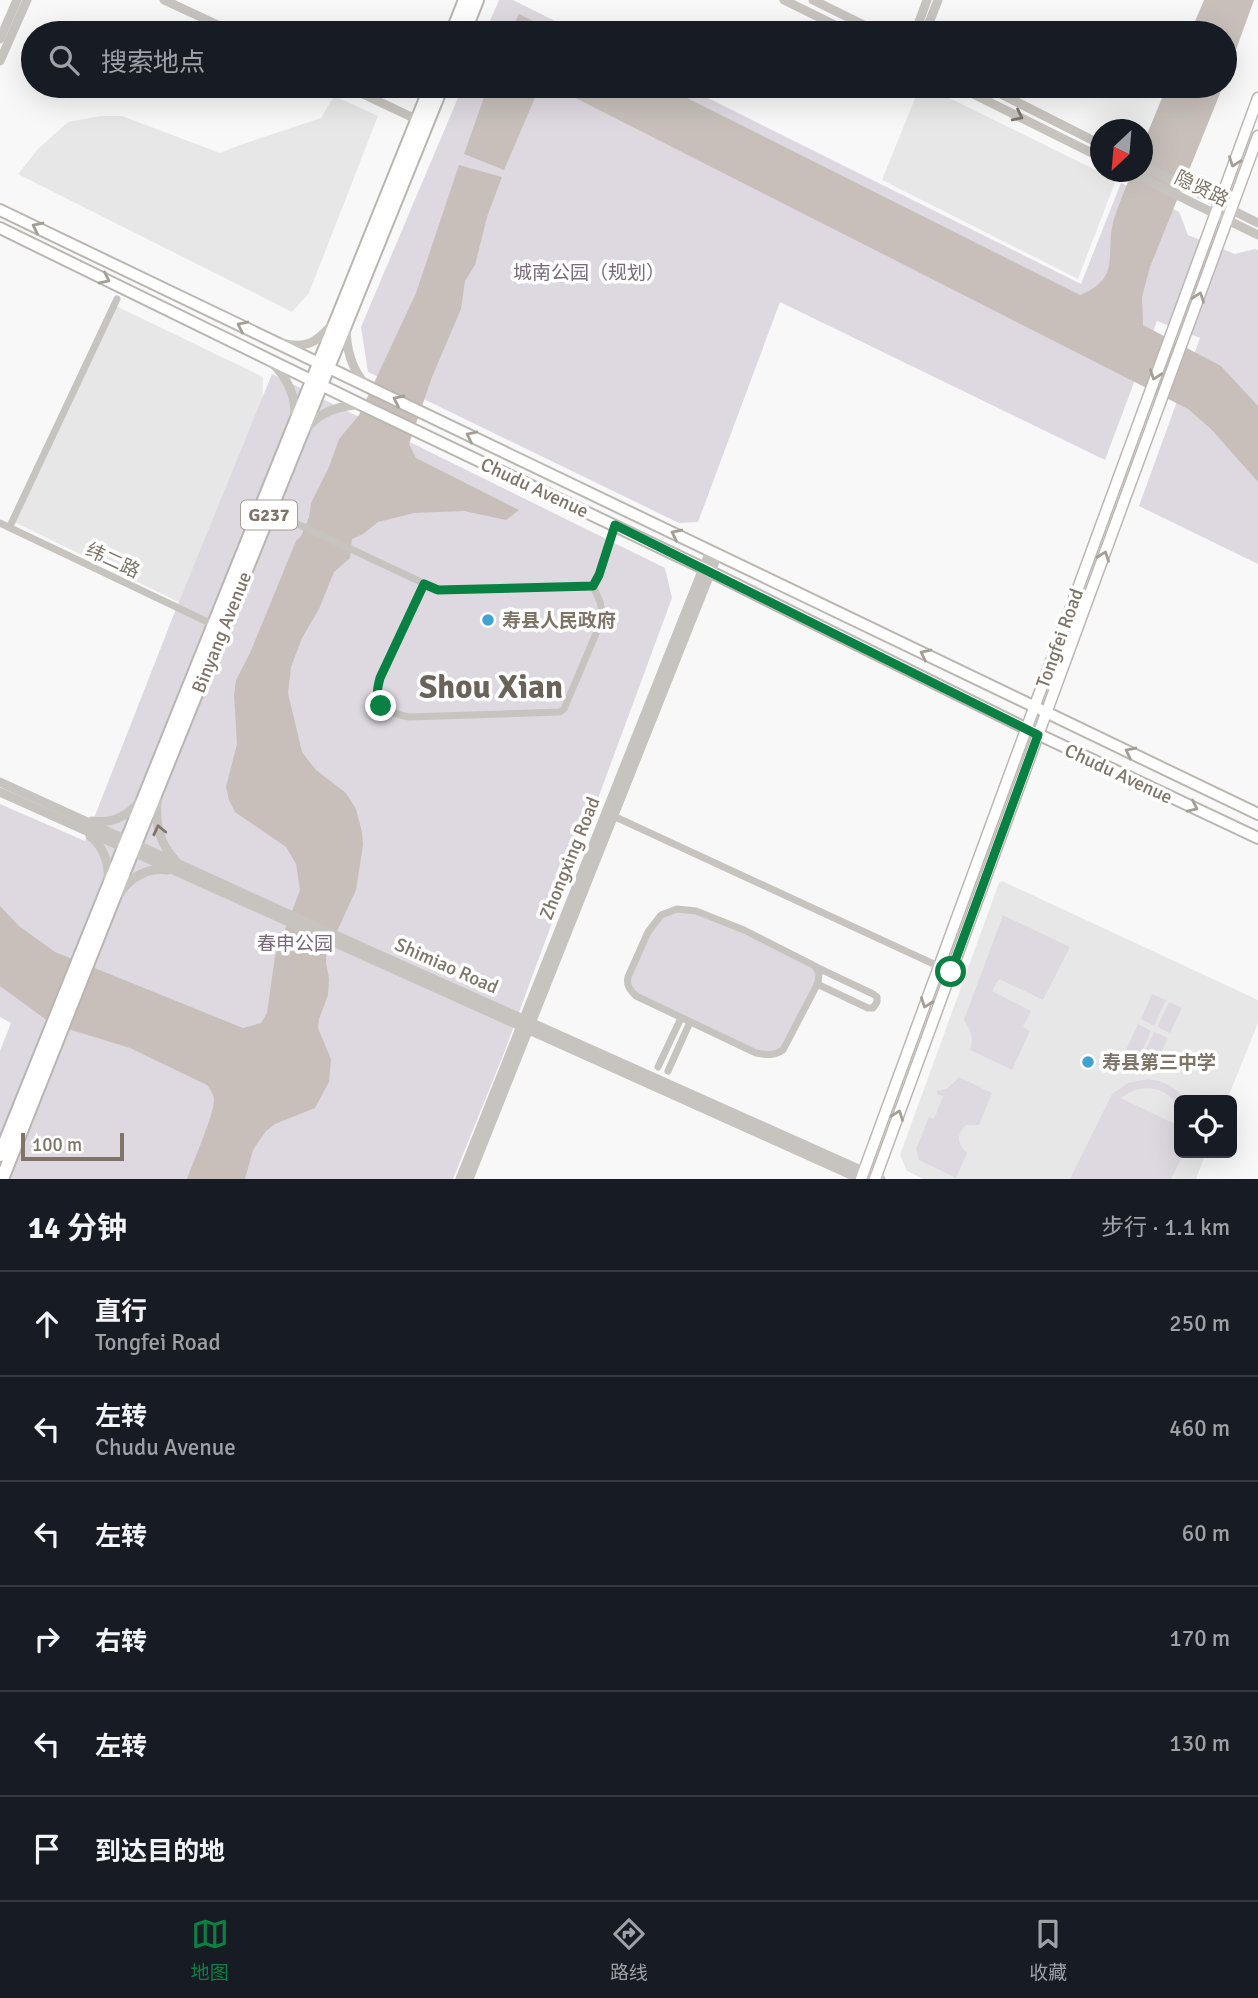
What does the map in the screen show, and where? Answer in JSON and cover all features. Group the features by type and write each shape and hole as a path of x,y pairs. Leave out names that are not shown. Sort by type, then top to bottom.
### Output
{"highway":[{"path":"457,21 465,0"},
{"path":"469,21 477,0"},
{"name":"Binyang Avenue","path":"422,122 427,98"},
{"name":"Binyang Avenue","path":"153,786 212,624 296,433 422,122 435,98"},
{"name":"Binyang Avenue","path":"2,1179 48,1050 153,786 270,511 296,433"},
{"name":"Binyang Avenue","path":"0,1154 48,1050"}],"main road":[{"name":"Tongfei Road","path":"861,1176 1258,98"},
{"name":"Tongfei Road","path":"877,1178 1258,136"},
{"name":"Chudu Avenue","path":"0,210 1258,814"},
{"name":"Chudu Avenue","path":"0,228 615,525 1038,735 1258,838"},
{"path":"127,290 132,289 136,282 135,274"},
{"path":"171,311 169,305 178,295"}],"street":[{"path":"0,38 17,0"},
{"path":"0,61 27,0"},
{"path":"164,0 209,21"},
{"path":"784,0 827,21"},
{"path":"813,0 856,21"},
{"path":"920,21 928,0"},
{"path":"930,21 938,0"},
{"path":"371,98 422,122"},
{"path":"981,98 1090,152"},
{"path":"1009,98 1090,138"},
{"name":"隐贤路","path":"1153,171 1229,214 1258,223"},
{"name":"隐贤路","path":"1153,182 1217,208"},
{"name":"隐贤路","path":"1229,214 1258,235"},
{"path":"11,524 117,299"},
{"path":"274,341 289,345 308,344 318,340 342,317 350,357 357,375 368,386"},
{"path":"268,358 292,393 296,433"},
{"path":"296,433 318,416 343,407 363,405"},
{"path":"270,511 438,590 593,586"},
{"name":"纬二路","path":"0,523 212,624"},
{"path":"593,586 615,525"},
{"name":"Zhongxing Road","path":"469,1179 703,568 714,553"},
{"name":"Zhongxing Road","path":"609,814 714,553"},
{"path":"424,584 380,678 377,690 377,699 388,712 409,717 560,712 564,709 603,617 593,586"},
{"name":"Shimiao Road","path":"0,782 76,822"},
{"path":"76,822 114,821 133,809 153,786"},
{"path":"153,786 160,836 165,849 180,869"},
{"name":"Shimiao Road","path":"0,792 76,822 528,1023 861,1176 877,1178"},
{"path":"609,814 951,972"},
{"path":"76,822 94,839 108,863 108,900"},
{"path":"108,900 145,872 180,869"},
{"path":"815,966 819,974 817,984 788,1043 776,1055 757,1053 681,1018 636,996 627,983 648,932 661,915 677,909 696,911 744,930 873,993 877,1002 873,1007 866,1007 817,984"},
{"path":"659,1067 681,1018"},
{"path":"668,1071 690,1022"},
{"name":"Zhongxing Road","path":"460,1179 528,1023"}],"shaded area":[{"path":"1204,0 1254,0 1237,47 1237,21 1195,21"},
{"path":"519,14 533,21 516,21"},
{"path":"333,98 378,116 309,293 292,312 18,174 38,149 68,122 100,116 122,116 220,153 321,118"},
{"path":"484,98 535,98 504,170 464,154"},
{"path":"576,98 687,98 1080,295 1102,281 1107,272 1111,231 1128,182 1153,182 1153,120 1162,98 1218,98 1150,267 1142,297 1143,325 1221,366 1258,406 1258,482 1211,429 1188,409"},
{"path":"915,98 949,98 1090,167 1090,182 1115,182 1078,279 882,180"},
{"path":"459,165 502,177 487,217 475,265 465,281 461,309 432,377 409,444 416,458 519,510 506,520 464,511 414,513 378,522 352,539 350,558 334,572 319,609 302,638 291,667 288,693 302,752 316,770 346,793 356,809 362,832 363,845 356,890 326,955 328,995 318,1028 331,1059 329,1082 315,1108 275,1124 266,1131 253,1150 245,1179 187,1179 213,1107 213,1094 207,1085 130,1048 52,1024 0,986 0,906 19,926 55,952 243,1028 261,1023 267,1013 275,956 300,890 296,864 286,847 235,812 229,800 226,787 237,744 234,695 236,680 250,653 296,541 301,536 309,517 311,503 339,439 359,415 416,293"},
{"path":"116,306 263,377 262,420 187,606 12,521"},
{"name":"寿县第三中学","path":"1002,881 1258,1000 1258,1023 1229,1095 1174,1095 1174,1158 1204,1158 1196,1179 924,1179 907,1171 900,1155 999,883"}],"green space":[{"path":"499,0 513,0 555,21 490,21"},
{"name":"城南公园（规划）","path":"458,98 708,98 1081,284 1121,183 1179,212 1188,235 1235,254 1258,250 1258,564 1139,506 1200,338 1157,321 1105,460 780,302 698,522 679,523 368,372 361,327"},
{"name":"春申公园","path":"272,374 665,568 672,598 504,1053 453,1179 0,1179 0,1051 11,1023 0,1017 0,804 85,841"},
{"path":"678,911 731,926 814,969 817,975 815,984 787,1043 775,1053 758,1052 637,995 629,983 650,933 662,917"},
{"path":"1003,915 1070,947 1043,1000 999,979 992,991 1031,1011 1023,1027 1030,1031 1012,1070 970,1050 971,1034 964,1020"},
{"path":"1152,994 1166,1000 1154,1026 1141,1019"},
{"path":"1169,1002 1182,1008 1170,1033 1157,1027"},
{"path":"1138,1024 1151,1031 1140,1056 1126,1050"},
{"path":"1154,1032 1168,1038 1156,1064 1142,1057"},
{"path":"959,1077 992,1093 979,1125 966,1125 959,1135 961,1146 967,1153 956,1178 919,1160 916,1149 929,1117 934,1119 943,1096 937,1094 937,1091 948,1088"},
{"path":"1148,1079 1159,1081 1181,1095 1174,1095 1174,1100 1160,1091 1145,1088 1121,1098 1174,1124 1174,1158 1182,1158 1171,1179 1070,1179 1112,1094 1128,1083"}],"place":[{"name":"寿县人民政府","path":"488,620"},
{"name":"寿县第三中学","path":"1088,1062"}],"district":[{"name":"Shou Xian","path":"491,686"}],"route":[{"path":"381,706 377,699 380,678 424,584 438,590 593,586 615,525 1038,735 951,972"}]}
